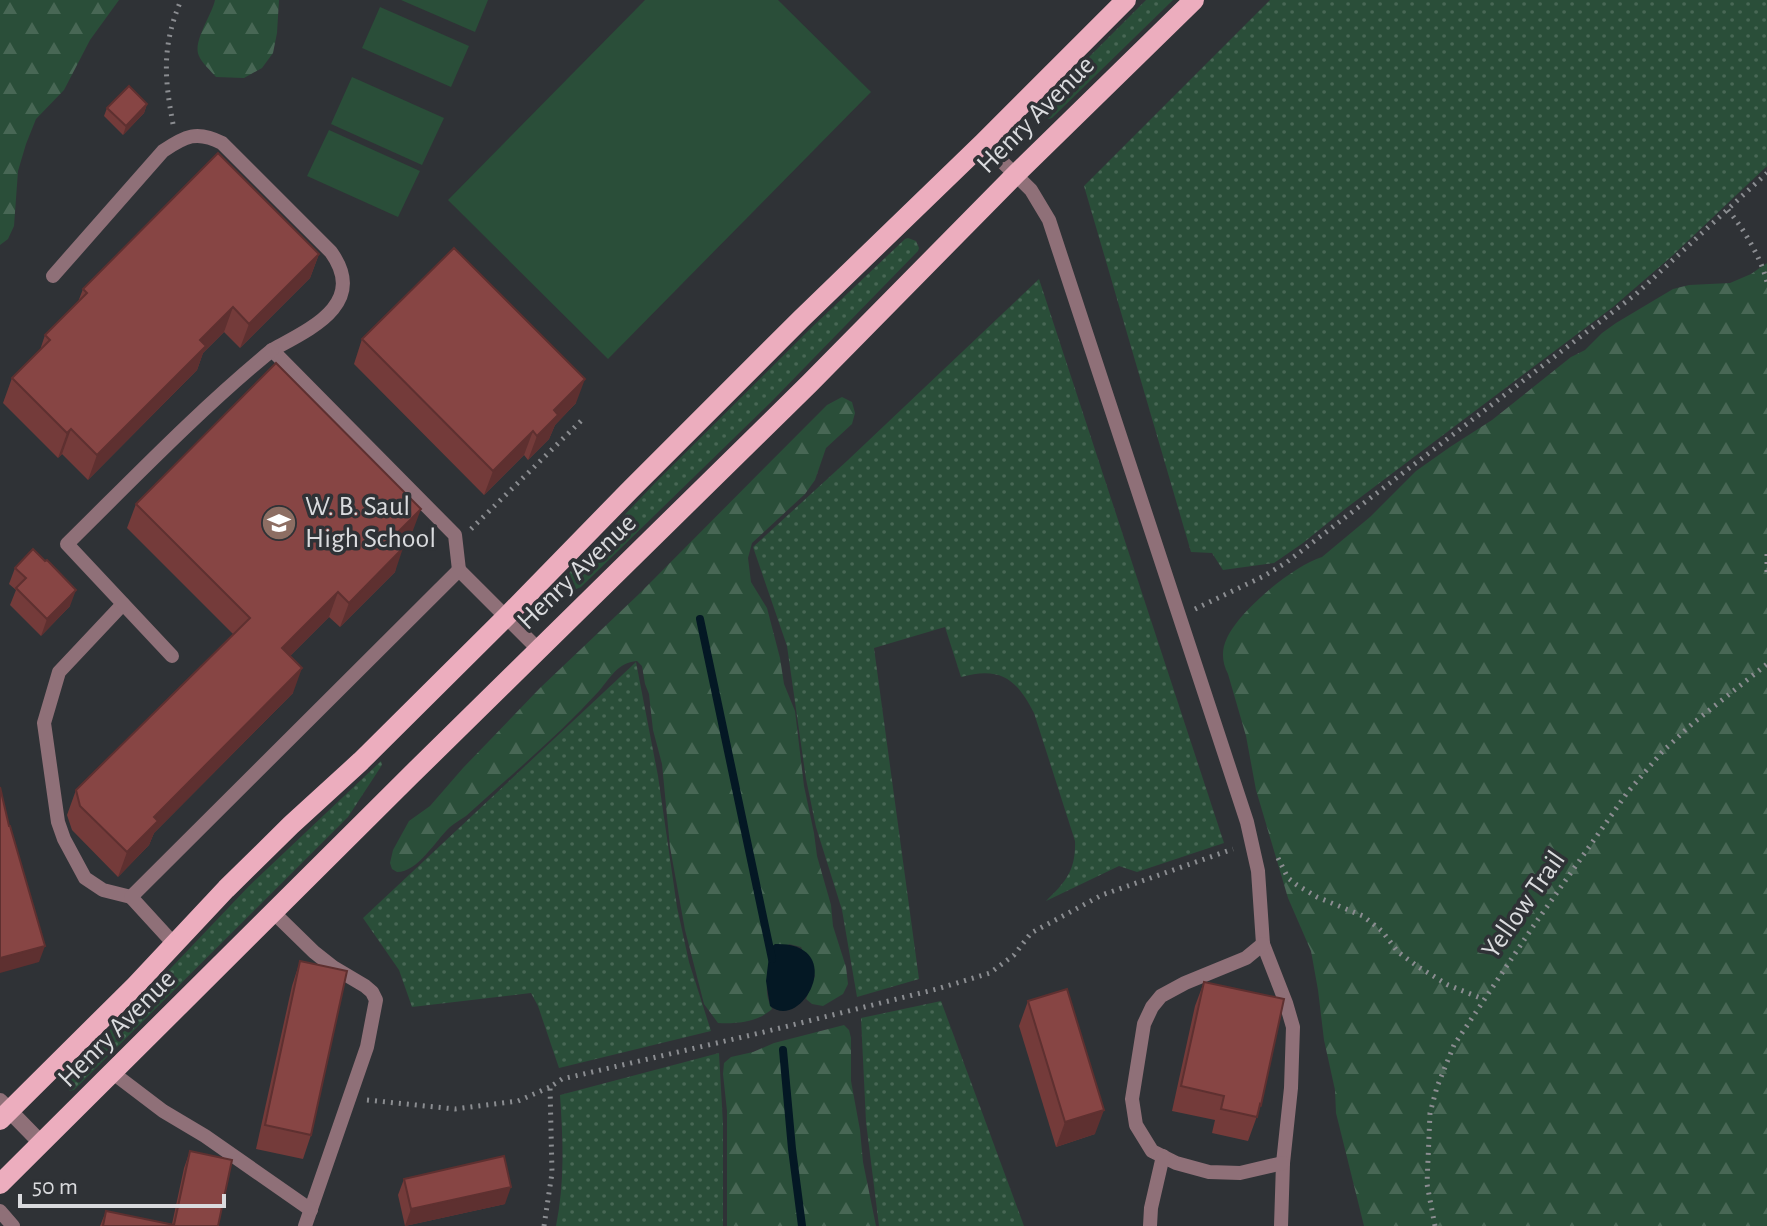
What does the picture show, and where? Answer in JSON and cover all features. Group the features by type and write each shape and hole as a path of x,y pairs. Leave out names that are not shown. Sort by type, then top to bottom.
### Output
{"main road":[{"name":"Henry Avenue","path":"3,1111 291,825 361,761 779,340 1126,0"},
{"name":"Henry Avenue","path":"0,1184 1194,0"}],"street":[{"path":"3,1111 41,1143"}],"lane":[{"path":"53,276 163,151 196,135 210,136 222,143 331,252 341,266 344,279 335,307 316,326 272,350 237,379 67,544 172,656"},
{"path":"983,143 1031,190 1049,220 1247,822 1258,871 1263,944 1293,1027 1281,1226"},
{"path":"272,350 455,535 459,570 538,649"},
{"path":"131,897 459,570"},
{"path":"123,604 59,672 44,723 58,822 85,878 103,890 131,897 174,944"},
{"path":"273,912 314,952 365,986 376,1000 367,1047 305,1226"},
{"path":"1263,944 1246,958 1161,996 1144,1024 1132,1099 1136,1125 1152,1151 1176,1163 1209,1172 1240,1173 1283,1163"},
{"path":"113,1073 163,1111 205,1136 311,1210"},
{"path":"1150,1226 1163,1156"},
{"path":"0,1211 13,1226"}],"path":[{"path":"177,142 166,63 172,22 181,0"},
{"path":"1180,616 1220,599 1287,562 1636,294 1767,173"},
{"path":"1728,210 1752,249 1767,282"},
{"path":"456,544 585,417"},
{"path":"1767,554 1767,576"},
{"name":"Yellow Trail","path":"1435,1226 1427,1184 1430,1113 1454,1045 1627,793 1692,724 1767,664"},
{"path":"348,1099 455,1109 518,1101 562,1079 937,989 990,973 1014,955 1031,933 1102,895 1212,855 1252,844 1270,851 1288,878 1297,885 1363,916 1382,931 1398,952 1417,966 1448,985 1483,999"},
{"path":"544,1226 552,1173 550,1087"}],"green space":[{"path":"0,0 119,0 90,40 64,90 36,119 18,171 14,226 8,239 0,245"},
{"path":"215,0 279,0 273,53 262,68 244,78 216,77 199,56 200,36"},
{"path":"401,0 488,0 475,32"},
{"path":"645,0 778,0 871,92 608,359 448,200"},
{"path":"1146,0 1173,0 1052,118 1044,117 1042,110 1057,89"},
{"path":"1270,0 1767,0 1767,166 1613,307 1303,543 1274,563 1223,570 1212,553 1191,552 1084,186"},
{"path":"380,7 469,46 451,87 362,48"},
{"path":"352,77 444,118 422,165 331,124"},
{"path":"329,130 420,171 398,217 307,176"},
{"path":"908,238 916,241 918,251 772,401 581,587 574,590 568,586 565,580 567,575 656,482 812,327"},
{"path":"1767,263 1767,1226 1364,1226 1336,1113 1335,1090 1311,951 1288,898 1256,790 1246,736 1223,661 1225,643 1243,615 1268,590 1322,557 1370,517 1416,471 1492,420 1616,323 1673,289 1730,283"},
{"path":"1039,279 1224,843 1137,872 1119,866 1046,901 1068,875 1074,860 1075,841 1028,701 1006,678 986,673 961,677 945,627 874,648 919,979 857,997 842,910 816,827 806,779 787,646 753,547"},
{"path":"842,397 852,402 855,413 852,424 826,448 815,480 805,494 752,543 748,558 751,582 767,608 784,684 795,711 817,856 846,967 848,984 843,994 823,1006 806,999 815,976 801,947 789,944 768,982 768,999 772,1009 747,1021 718,1023 704,1004 685,930 670,847 662,764 653,730 649,694 642,666 637,661 615,672 567,724 450,827 412,867 397,872 392,869 393,850 409,821 430,806 540,688 639,594 827,405"},
{"path":"636,662 658,776 677,907 689,962 711,1031 559,1068 531,993 412,1007 399,970 363,918"},
{"path":"381,761 382,765 348,817 70,1091 62,1078 249,886"},
{"path":"941,1001 1024,1226 879,1226 866,1122 861,1018"},
{"path":"844,1025 851,1038 851,1081 876,1226 727,1226 724,1063 731,1057 774,1043"},
{"path":"719,1053 723,1226 556,1226 562,1177 560,1095"}],"water":[{"path":"775,944 797,947 810,957 815,970 806,998 795,1007 783,1011 770,1006 766,981 770,948"}],"building":[{"path":"129,86 147,104 126,126 107,108"},
{"path":"218,153 319,254 249,324 233,307 200,340 206,346 97,455 71,429 67,433 12,378 50,340 45,335 87,293 83,289"},
{"path":"454,248 585,379 554,410 558,415 537,436 533,431 493,471 362,339"},
{"path":"276,363 421,509 393,537 403,548 349,603 338,592 282,648 302,668 154,817 158,821 127,852 80,806 76,790 250,618 136,504"},
{"path":"33,549 76,590 47,619 16,588 26,578 15,568"},
{"path":"0,787 45,946 0,958"},
{"path":"300,961 347,971 311,1135 265,1125"},
{"path":"1204,982 1284,999 1257,1117 1221,1109 1224,1096 1181,1086"},
{"path":"1067,989 1104,1110 1065,1122 1028,1001"},
{"path":"190,1151 232,1160 218,1226 103,1226 106,1211 174,1225"},
{"path":"504,1156 511,1187 411,1209 404,1179"}],"waterway":[{"path":"700,619 772,959"},
{"path":"783,1050 802,1226"}],"place":[{"name":"W. B. Saul High School","path":"279,523"}]}
